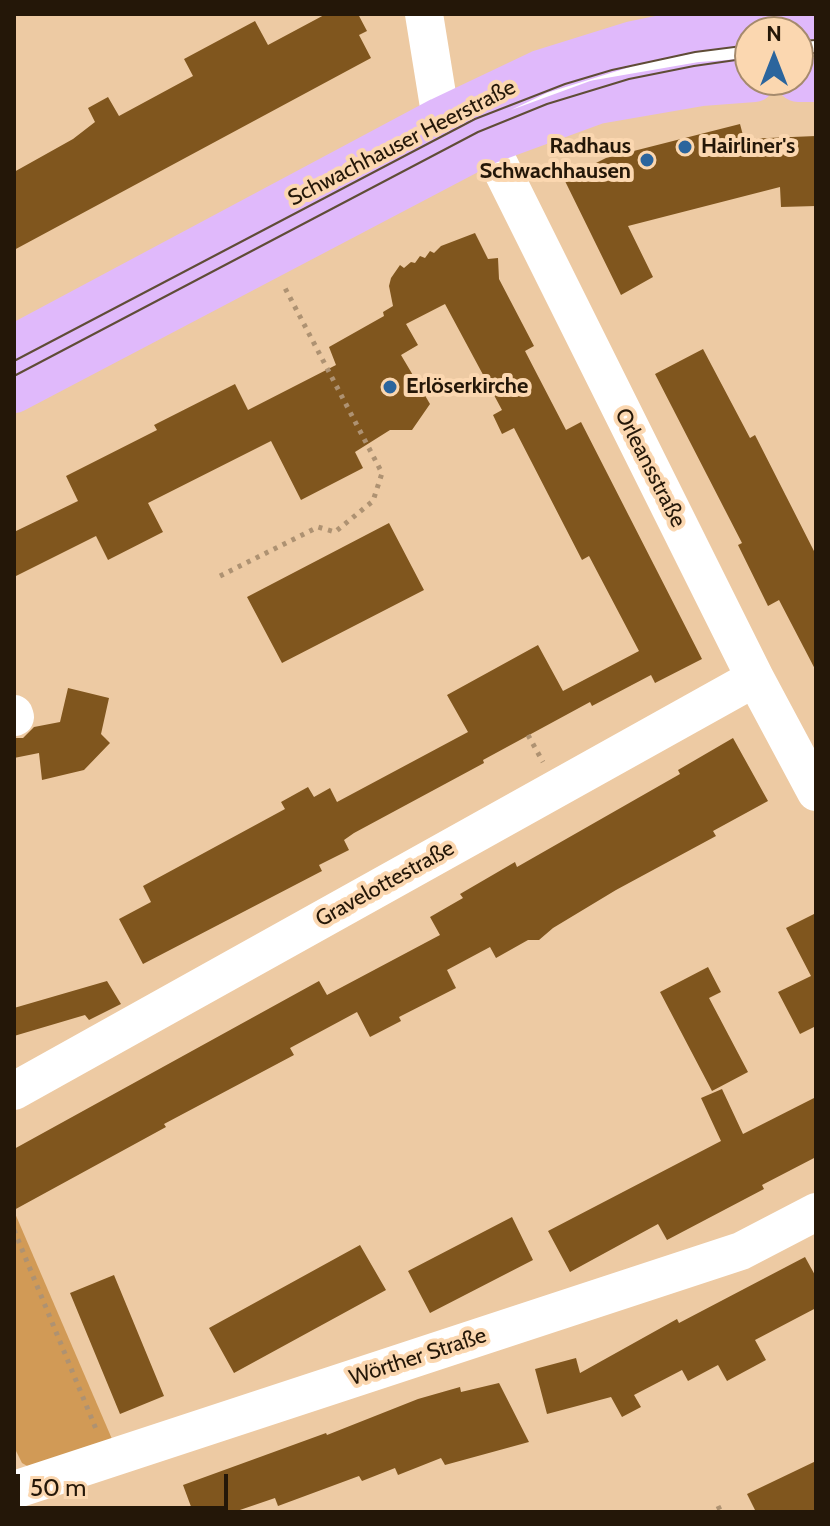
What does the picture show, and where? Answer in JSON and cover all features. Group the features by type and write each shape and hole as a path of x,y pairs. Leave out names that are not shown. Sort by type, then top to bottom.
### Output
{"main road":[{"name":"Schwachhauser Heerstraße","path":"14,347 441,119 540,72 633,43 706,28 816,17"},
{"name":"Schwachhauser Heerstraße","path":"14,391 488,142 597,102 701,84 734,82"}],"street":[{"path":"424,14 441,119"},
{"path":"14,368 437,145 498,116 544,97 614,75 659,64 734,53"},
{"name":"Orleansstraße","path":"488,142 755,678 816,792"},
{"name":"Gravelottestraße","path":"14,1091 755,678"},
{"name":"Wörther Straße","path":"14,1490 741,1251 816,1212"}],"path":[{"path":"220,576 318,527 335,532 373,501 382,473 268,256"},
{"path":"14,1230 108,1458"}],"shaded area":[{"path":"14,1211 112,1439 36,1471 22,1463 14,1447"}],"building":[{"path":"326,14 358,14 367,31 359,35 371,58 14,250 14,172 73,139 95,122 88,108 108,97 119,116 193,76 184,59 255,21 268,45"},
{"path":"740,124 744,139 816,136 816,206 781,207 780,187 628,226 653,277 621,295 564,179 606,158"},
{"path":"475,233 488,259 498,258 499,279 534,346 525,351 566,430 581,422 702,659 655,683 651,675 592,706 590,702 483,760 484,763 354,833 344,840 349,850 319,865 322,871 143,964 119,919 151,902 143,886 285,809 281,802 308,787 314,797 330,788 337,802 468,732 447,695 538,645 563,691 639,651 589,556 582,560 514,428 502,434 493,415 502,410 445,304 406,324 418,345 401,355 430,404 412,430 390,430 355,452 363,468 301,500 271,441 148,503 163,532 108,560 96,536 14,577 14,532 78,501 66,476 157,430 154,425 235,384 248,410 336,365 329,347 384,316 383,312 393,306 389,286 400,265 404,268 411,262 415,263 420,256 425,258 430,251 434,253 441,246"},
{"path":"703,349 750,438 755,435 816,555 816,671 779,600 768,606 738,545 742,543 655,374"},
{"path":"389,523 424,590 282,663 247,597"},
{"path":"68,688 109,698 101,734 110,743 84,770 42,780 39,753 14,758 14,738 23,738 34,727 60,722"},
{"path":"733,738 768,801 713,831 716,836 616,890 553,928 539,940 528,940 496,958 490,947 447,970 456,988 399,1017 401,1021 370,1037 357,1012 290,1048 294,1055 164,1124 166,1127 14,1210 14,1149 319,981 327,995 440,935 430,917 463,898 460,894 515,862 517,867 680,774 678,770"},
{"path":"816,913 816,1026 800,1034 778,992 811,976 786,928"},
{"path":"708,967 721,992 709,998 748,1072 712,1091 660,992"},
{"path":"107,981 121,1004 89,1020 85,1015 14,1036 14,1008"},
{"path":"722,1089 743,1134 816,1097 816,1157 762,1185 764,1189 667,1240 658,1224 570,1272 548,1231 721,1141 701,1098"},
{"path":"512,1217 533,1260 430,1313 408,1271"},
{"path":"360,1245 386,1290 234,1373 209,1328"},
{"path":"805,1257 816,1277 816,1308 755,1340 766,1360 727,1381 718,1365 688,1381 682,1370 634,1395 641,1407 622,1417 611,1397 547,1414 535,1369 576,1358 580,1373 677,1319 679,1323"},
{"path":"114,1275 164,1396 120,1414 70,1293"},
{"path":"499,1383 529,1442 445,1465 441,1458 398,1475 395,1468 362,1481 359,1476 278,1506 275,1498 234,1512 193,1512 183,1485 327,1435 418,1399 460,1387 461,1392"},
{"path":"816,1461 816,1512 756,1512 747,1494"}],"tram line":[{"path":"14,361 475,119 565,84 612,70 734,47"},
{"path":"14,376 478,132 547,104 629,79 734,60"}],"place":[{"name":"Hairliner's","path":"685,147"},
{"name":"Radhaus Schwachhausen","path":"647,160"},
{"name":"Erlöserkirche","path":"390,387"}]}
